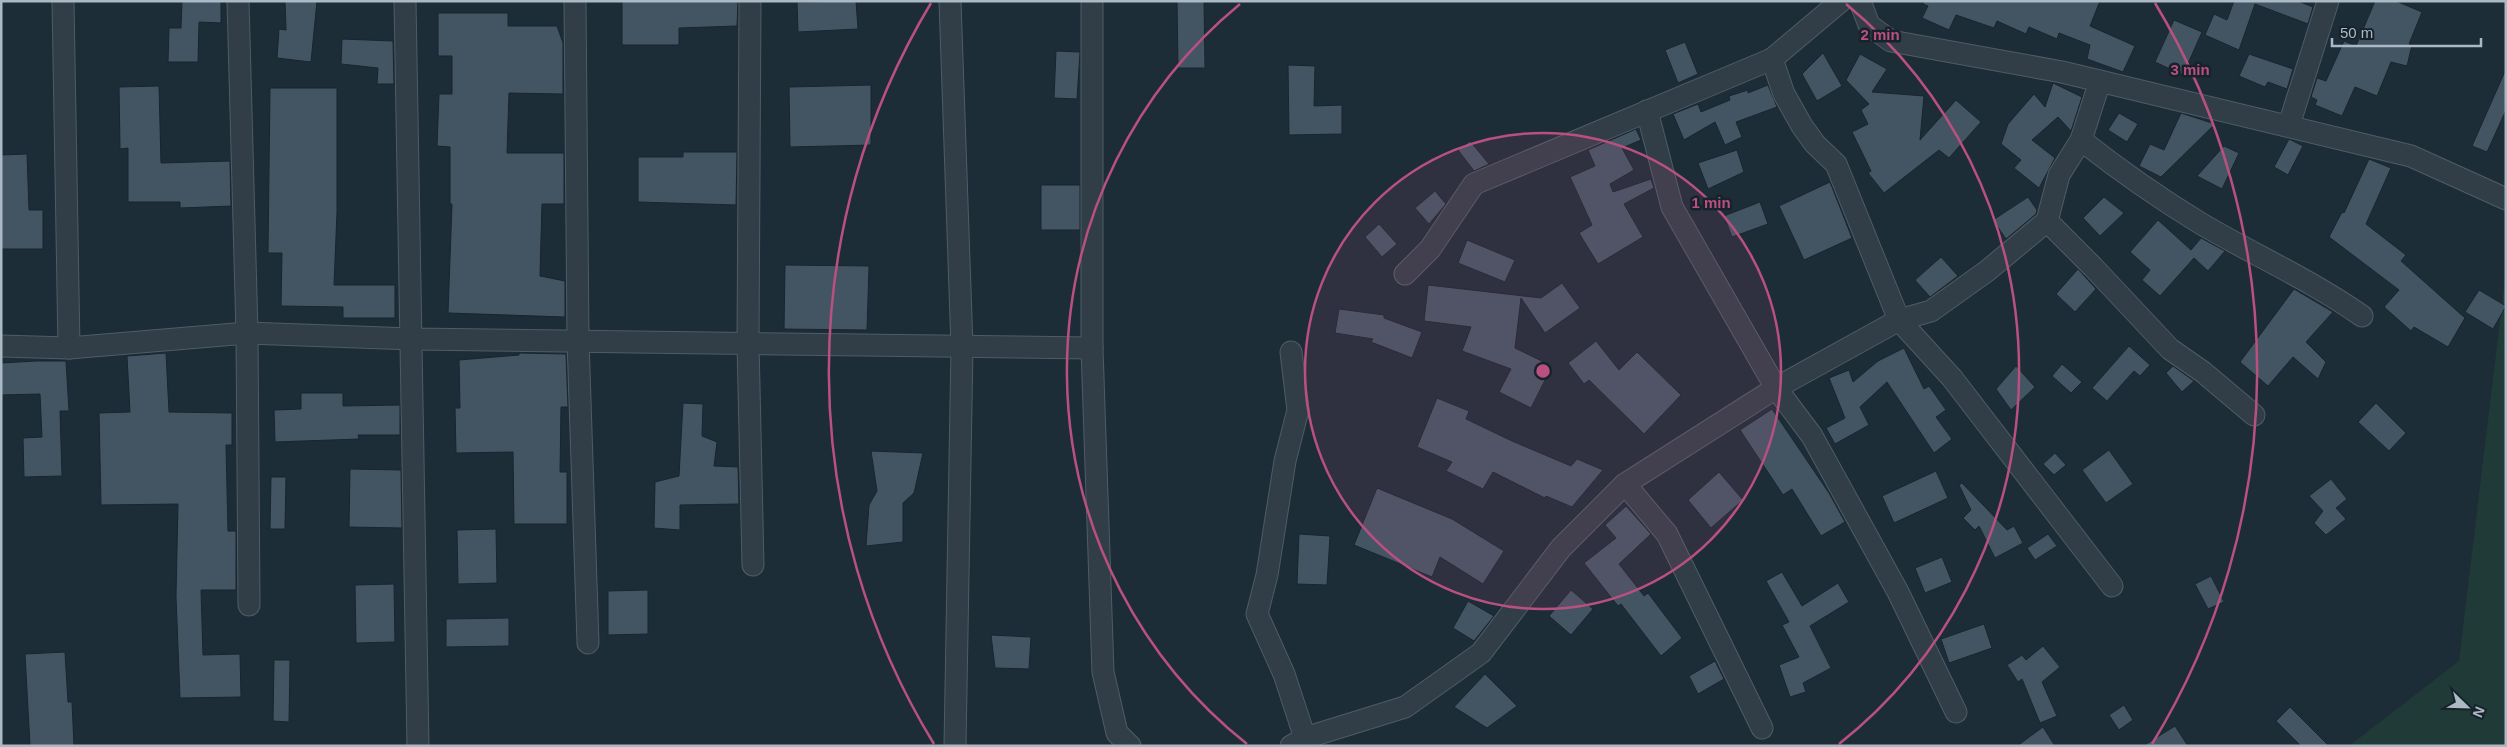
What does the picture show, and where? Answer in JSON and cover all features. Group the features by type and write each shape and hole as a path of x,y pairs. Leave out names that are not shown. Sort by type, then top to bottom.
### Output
{"street":[{"path":"63,1 69,348"},
{"path":"238,1 247,333 249,605"},
{"path":"405,1 418,746"},
{"path":"575,1 578,340 588,643"},
{"path":"750,1 748,344 753,565"},
{"path":"950,1 962,347 955,746"},
{"path":"1092,1 1092,348 1103,672 1117,733 1130,746"},
{"path":"1405,274 1430,248 1474,184 1772,59 1841,1"},
{"path":"1860,1 1869,25 1891,41 2100,81 2289,125 2411,156 2506,199"},
{"path":"2289,125 2328,1"},
{"path":"1772,59 1784,94 1802,126 1815,144 1836,164 1899,320 1952,378 2112,586"},
{"path":"1291,352 1298,410 1284,461 1267,575 1257,614 1284,674 1298,742 1404,706 1481,653 1561,548 1626,484 1776,388 1899,320 1931,311 1987,272 2047,221 2059,175 2081,140 2100,81"},
{"path":"1646,111 1672,207 1776,388 1812,436 1898,592 1956,712"},
{"path":"2081,140 2125,175 2200,222 2331,294 2362,316"},
{"path":"2047,221 2170,349 2203,372 2254,415"},
{"path":"1,346 69,348 247,333 412,339 1092,348"},
{"path":"1626,484 1666,534 1762,728"}],"green space":[{"path":"2506,271 2506,746 2349,746 2459,661"}],"building":[{"path":"182,1 221,1 221,23 199,22 198,62 168,62 169,28 181,28"},
{"path":"285,1 317,1 311,62 277,58 279,29 286,30"},
{"path":"622,1 738,1 737,26 679,28 679,45 622,45"},
{"path":"856,1 858,29 798,32 797,2"},
{"path":"1177,1 1204,1 1205,68 1178,68"},
{"path":"1924,1 2100,1 2090,26 2135,46 2123,72 2087,59 2090,45 2059,33 2057,39 2029,27 2026,34 1997,21 1994,28 1956,15 1949,30 1922,18 1928,6 1923,4"},
{"path":"2234,1 2298,1 2313,7 2308,24 2255,4 2239,50 2205,35 2214,14 2227,20"},
{"path":"2375,1 2396,1 2422,12 2409,44 2412,45 2407,66 2391,62 2377,96 2355,87 2342,116 2315,105 2317,100 2311,97 2317,78 2326,81 2344,41 2356,46"},
{"path":"438,13 508,13 508,26 557,26 563,43 563,94 509,93 507,153 564,153 564,204 542,204 540,276 565,281 565,317 448,313 452,204 450,204 450,147 437,146 439,94 452,94 452,56 438,56"},
{"path":"2174,20 2202,32 2183,75 2155,62"},
{"path":"342,39 393,41 394,84 377,84 378,68 341,64"},
{"path":"1685,42 1698,74 1678,83 1665,50"},
{"path":"1056,51 1080,52 1077,99 1054,98"},
{"path":"1823,53 1842,86 1817,101 1802,74"},
{"path":"1860,54 1887,69 1872,92 1924,96 1920,140 1956,100 1981,122 1949,158 1939,150 1884,193 1868,173 1871,171 1852,132 1868,124 1861,110 1869,104 1846,80"},
{"path":"2249,54 2293,69 2287,89 2268,82 2265,87 2239,76"},
{"path":"1288,65 1315,66 1314,106 1342,105 1342,134 1289,135"},
{"path":"2506,69 2506,110 2487,152 2472,146"},
{"path":"2053,83 2082,97 2071,131 2058,117 2032,140 2055,158 2039,188 2014,168 2021,160 2001,144 2008,124 2034,94 2045,107"},
{"path":"871,85 871,145 790,147 789,87"},
{"path":"1768,85 1777,107 1736,122 1742,137 1725,145 1715,122 1684,140 1673,114 1698,104 1701,112 1730,100 1729,96 1748,90 1748,93"},
{"path":"159,86 161,163 230,161 231,206 180,208 180,202 128,202 128,148 120,149 119,87"},
{"path":"270,88 337,88 337,212 334,285 395,285 395,318 343,318 343,307 281,306 282,253 268,253"},
{"path":"2119,113 2138,124 2127,142 2108,130"},
{"path":"2181,113 2215,124 2161,177 2139,166 2150,144 2164,150"},
{"path":"1636,129 1641,140 1622,148 1634,170 1610,184 1613,192 1651,179 1654,188 1624,204 1643,237 1598,264 1579,233 1592,225 1570,177 1595,166 1588,150"},
{"path":"2289,139 2303,146 2288,175 2274,167"},
{"path":"1470,141 1489,164 1474,171 1458,150"},
{"path":"2224,146 2239,153 2222,189 2197,176"},
{"path":"1737,150 1744,172 1708,189 1698,163"},
{"path":"683,152 737,152 736,205 638,202 638,157 683,157"},
{"path":"27,154 29,210 43,210 43,249 1,249 1,155"},
{"path":"2369,159 2391,168 2366,224 2406,255 2401,261 2465,318 2448,347 2414,327 2411,331 2384,307 2399,290 2329,237 2342,212 2344,213"},
{"path":"1830,182 1852,238 1804,260 1779,206"},
{"path":"1041,185 1080,185 1080,230 1041,230"},
{"path":"1435,191 1446,204 1429,224 1415,208"},
{"path":"2028,197 2037,210 2036,214 2006,239 1993,220"},
{"path":"2104,197 2124,213 2100,236 2083,218"},
{"path":"1760,202 1768,224 1732,237 1724,216"},
{"path":"2158,220 2191,250 2201,238 2225,251 2208,271 2194,258 2160,296 2142,280 2150,270 2130,252"},
{"path":"1379,224 1397,244 1382,257 1365,237"},
{"path":"1467,240 1515,260 1505,282 1458,263"},
{"path":"1941,257 1958,276 1930,297 1915,280"},
{"path":"785,265 869,266 867,330 784,329"},
{"path":"2078,269 2096,289 2075,312 2056,294"},
{"path":"1562,283 1580,308 1545,333 1521,298 1515,348 1552,366 1531,408 1499,392 1511,369 1462,351 1471,327 1424,321 1428,285 1541,298"},
{"path":"2294,289 2333,312 2306,342 2326,362 2318,379 2293,357 2268,386 2240,362"},
{"path":"2479,290 2506,306 2493,329 2465,312"},
{"path":"1339,309 1384,315 1384,318 1422,332 1412,358 1371,342 1373,339 1335,333"},
{"path":"1596,341 1619,370 1637,352 1681,395 1644,434 1589,380 1584,384 1568,363"},
{"path":"2129,346 2150,365 2140,376 2134,371 2107,401 2092,388"},
{"path":"1904,348 1924,389 1929,386 1946,410 1936,417 1952,439 1934,453 1887,382 1860,407 1869,425 1835,444 1826,428 1845,418 1829,378 1849,370 1853,382 1878,361"},
{"path":"166,353 169,412 232,413 232,445 226,445 228,531 236,531 236,590 201,590 203,655 240,654 241,697 180,698 176,596 178,504 101,505 99,413 130,412 127,356"},
{"path":"519,353 566,354 568,407 561,407 560,472 567,472 567,524 514,524 513,452 456,453 455,408 460,408 459,360 519,355"},
{"path":"66,361 69,411 60,411 62,476 24,477 23,438 42,437 40,394 1,395 1,363"},
{"path":"2062,364 2082,382 2071,393 2052,376"},
{"path":"2016,366 2035,387 2011,410 1996,389"},
{"path":"2173,366 2194,381 2182,392 2166,373"},
{"path":"301,393 343,393 343,406 400,405 400,435 358,435 359,439 275,442 274,410 301,409"},
{"path":"1437,398 1469,411 1466,419 1512,441 1571,466 1577,459 1603,470 1572,507 1546,496 1545,498 1493,472 1483,489 1446,471 1452,462 1417,447"},
{"path":"683,403 703,404 702,436 717,442 714,466 738,467 739,504 680,505 680,530 654,528 655,482 679,476"},
{"path":"2376,403 2406,433 2389,451 2358,422"},
{"path":"1772,409 1829,493 1845,522 1821,536 1792,489 1783,495 1740,430"},
{"path":"2109,450 2133,484 2106,503 2082,470"},
{"path":"871,451 923,453 914,493 903,503 903,542 866,546 869,505 877,491"},
{"path":"2055,453 2066,465 2054,475 2043,464"},
{"path":"350,469 401,470 402,528 349,527"},
{"path":"1936,471 1948,498 1894,523 1882,496"},
{"path":"1719,472 1743,500 1711,528 1688,500"},
{"path":"271,477 286,477 285,529 270,529"},
{"path":"2331,479 2347,499 2336,508 2346,519 2326,535 2314,523 2323,511 2309,496"},
{"path":"1962,483 2007,530 2014,526 2023,543 1995,558 1979,526 1975,530 1963,518 1971,510 1959,485"},
{"path":"1377,488 1452,519 1504,551 1483,584 1440,557 1432,577 1354,545"},
{"path":"1626,506 1651,534 1619,564 1644,596 1648,593 1682,638 1661,656 1621,604 1618,606 1584,563 1616,538 1605,525"},
{"path":"496,529 497,583 458,584 457,530"},
{"path":"1299,534 1330,536 1327,585 1297,584"},
{"path":"2048,534 2057,546 2035,560 2027,548"},
{"path":"1942,557 1952,582 1925,593 1915,568"},
{"path":"1782,572 1802,606 1838,583 1849,602 1810,626 1831,668 1803,683 1806,692 1790,697 1779,665 1799,657 1782,625 1789,622 1766,581"},
{"path":"2211,576 2224,602 2208,609 2195,584"},
{"path":"394,584 395,642 356,643 355,585"},
{"path":"648,590 648,634 608,635 608,591"},
{"path":"1571,590 1593,609 1571,635 1549,616"},
{"path":"1468,601 1494,616 1474,641 1453,628"},
{"path":"509,618 509,646 446,647 446,619"},
{"path":"1984,624 1992,648 1949,663 1941,639"},
{"path":"991,635 1031,637 1029,669 995,668"},
{"path":"2043,646 2060,667 2042,682 2057,716 2040,723 2022,679 2018,682 2007,665 2022,655 2026,660"},
{"path":"65,652 68,702 72,702 74,746 30,746 25,654"},
{"path":"274,660 290,660 289,722 273,721"},
{"path":"1715,661 1724,679 1698,694 1689,676"},
{"path":"1485,674 1517,706 1487,728 1454,707"},
{"path":"2124,705 2133,720 2119,730 2109,715"},
{"path":"2290,707 2329,746 2301,746 2276,721"},
{"path":"2175,726 2188,746 2143,746"},
{"path":"2043,727 2055,746 2017,746"}]}
